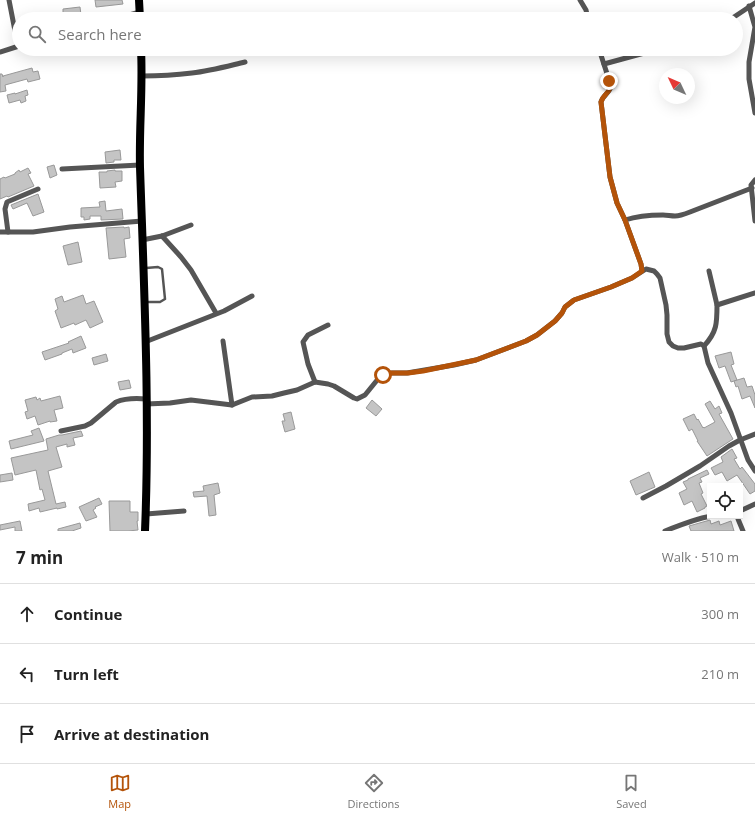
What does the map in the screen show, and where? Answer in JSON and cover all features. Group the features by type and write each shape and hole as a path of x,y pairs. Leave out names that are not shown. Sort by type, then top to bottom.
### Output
{"highway":[{"path":"139,0 140,12"},
{"path":"141,56 140,166 147,471 145,531"}],"street":[{"path":"9,0 12,16"},
{"path":"580,0 586,12"},
{"path":"741,12 755,3"},
{"path":"749,6 755,27 749,62 749,79 755,113"},
{"path":"0,52 12,47"},
{"path":"601,56 610,86 610,89 604,95 601,102 610,177 617,203 625,220 641,264 642,271"},
{"path":"604,64 633,56"},
{"path":"142,76 194,73 245,62"},
{"path":"62,170 140,166"},
{"path":"755,180 751,185 755,221"},
{"path":"625,220 643,216 680,216 752,188"},
{"path":"8,232 5,208 7,202 38,189"},
{"path":"0,232 33,232 70,227 142,221"},
{"path":"142,240 162,236 191,225"},
{"path":"162,236 191,270 216,313"},
{"path":"61,431 85,426 91,423 116,402 127,398 146,402 170,403 191,400 232,405 252,397 272,396 296,390 315,382 334,386 357,399 364,395 383,375 388,373 423,371 476,360 526,341 537,335 555,321 565,307 574,300 611,287 646,270 654,271 660,278 666,305 667,334 669,342 678,348 701,344 704,346"},
{"path":"704,346 711,338 717,323 717,305 709,270"},
{"path":"717,305 755,293"},
{"path":"145,342 224,311 252,296"},
{"path":"315,382 308,364 303,342 308,335 328,324"},
{"path":"223,341 232,405"},
{"path":"704,346 708,363 731,413 748,460 755,471"},
{"path":"643,498 700,466 729,446 755,434"},
{"path":"743,510 755,504"},
{"path":"146,514 184,511"},
{"path":"665,531 686,522 707,517"},
{"path":"738,519 743,531"}],"lane":[{"path":"143,268 158,267 162,269 164,299 160,302 144,302"}],"building":[{"path":"95,0 122,0 123,4 96,7"},
{"path":"80,7 81,12 63,12 63,9"},
{"path":"32,68 33,72 38,71 40,79 28,82 27,79 5,85 6,91 0,92 0,74 2,74 3,77"},
{"path":"27,90 28,95 25,96 26,101 21,103 20,100 9,103 7,95"},
{"path":"120,150 121,160 114,160 114,162 106,163 105,152"},
{"path":"54,165 57,175 50,178 47,167"},
{"path":"28,168 31,173 28,174 34,186 0,199 0,179 15,174 19,170 20,172"},
{"path":"115,170 122,171 122,181 115,182 116,187 100,188 99,172"},
{"path":"38,194 44,212 33,216 27,203 13,209 11,205"},
{"path":"105,201 106,211 122,209 123,219 101,220 101,216 90,216 90,219 84,220 84,217 81,217 81,208 100,207 99,202"},
{"path":"129,227 130,238 124,239 126,257 109,259 106,228"},
{"path":"78,242 82,262 68,265 63,246"},
{"path":"83,295 86,304 94,301 103,322 90,328 86,320 75,325 74,323 61,328 55,311 58,309 55,299 62,296 64,302"},
{"path":"81,336 86,348 73,353 72,349 45,360 42,352 69,343 68,342"},
{"path":"731,352 734,364 731,365 737,380 731,382 725,366 719,368 715,356"},
{"path":"106,354 108,361 94,365 92,358"},
{"path":"744,378 747,387 752,386 755,395 755,408 750,396 742,399 738,386 736,387 734,381"},
{"path":"129,380 131,388 120,390 118,382"},
{"path":"60,396 63,408 54,410 57,421 50,421 38,425 35,416 27,419 25,412 28,411 25,400 36,397 37,400 40,398 41,401"},
{"path":"372,400 382,409 376,416 366,408"},
{"path":"710,401 715,409 719,406 722,413 719,414 733,439 707,456 697,441 692,429 689,431 683,419 694,414 703,428 715,422 705,404"},
{"path":"291,412 295,429 285,432 282,421 285,421 283,414"},
{"path":"39,428 44,441 11,449 9,441 33,435 31,431"},
{"path":"81,431 83,436 73,438 75,445 67,447 67,444 56,447 62,467 48,471 56,504 65,502 66,507 40,512 39,508 29,511 28,504 45,500 42,489 40,490 36,470 15,475 11,458 48,450 46,439"},
{"path":"732,449 737,458 734,459 740,469 742,467 755,484 755,491 750,494 737,475 727,481 722,472 715,475 711,468 723,462 721,457"},
{"path":"707,470 709,474 700,478 702,482 699,483 703,493 701,494 707,506 697,512 692,501 684,505 679,493 687,489 683,482"},
{"path":"649,472 655,487 636,495 630,481"},
{"path":"12,473 13,480 0,482 0,475"},
{"path":"218,483 220,493 214,495 216,515 209,516 207,496 194,497 193,492 204,491 203,486"},
{"path":"99,498 102,504 95,507 96,508 93,510 97,517 86,521 79,507"},
{"path":"109,501 130,501 130,512 138,512 138,530 110,531"},
{"path":"710,520 711,524 719,521 720,525 731,521 734,531 691,531 689,526"},
{"path":"20,521 22,531 15,531 15,527 0,530 0,525"},
{"path":"80,523 81,528 72,531 58,531 58,529"}],"route":[{"path":"383,375 388,373 399,374 423,371 476,360 526,341 537,335 555,321 569,303 632,278 642,271 642,267 625,220 617,203 610,177 601,107 602,98 610,89 609,81"}]}
